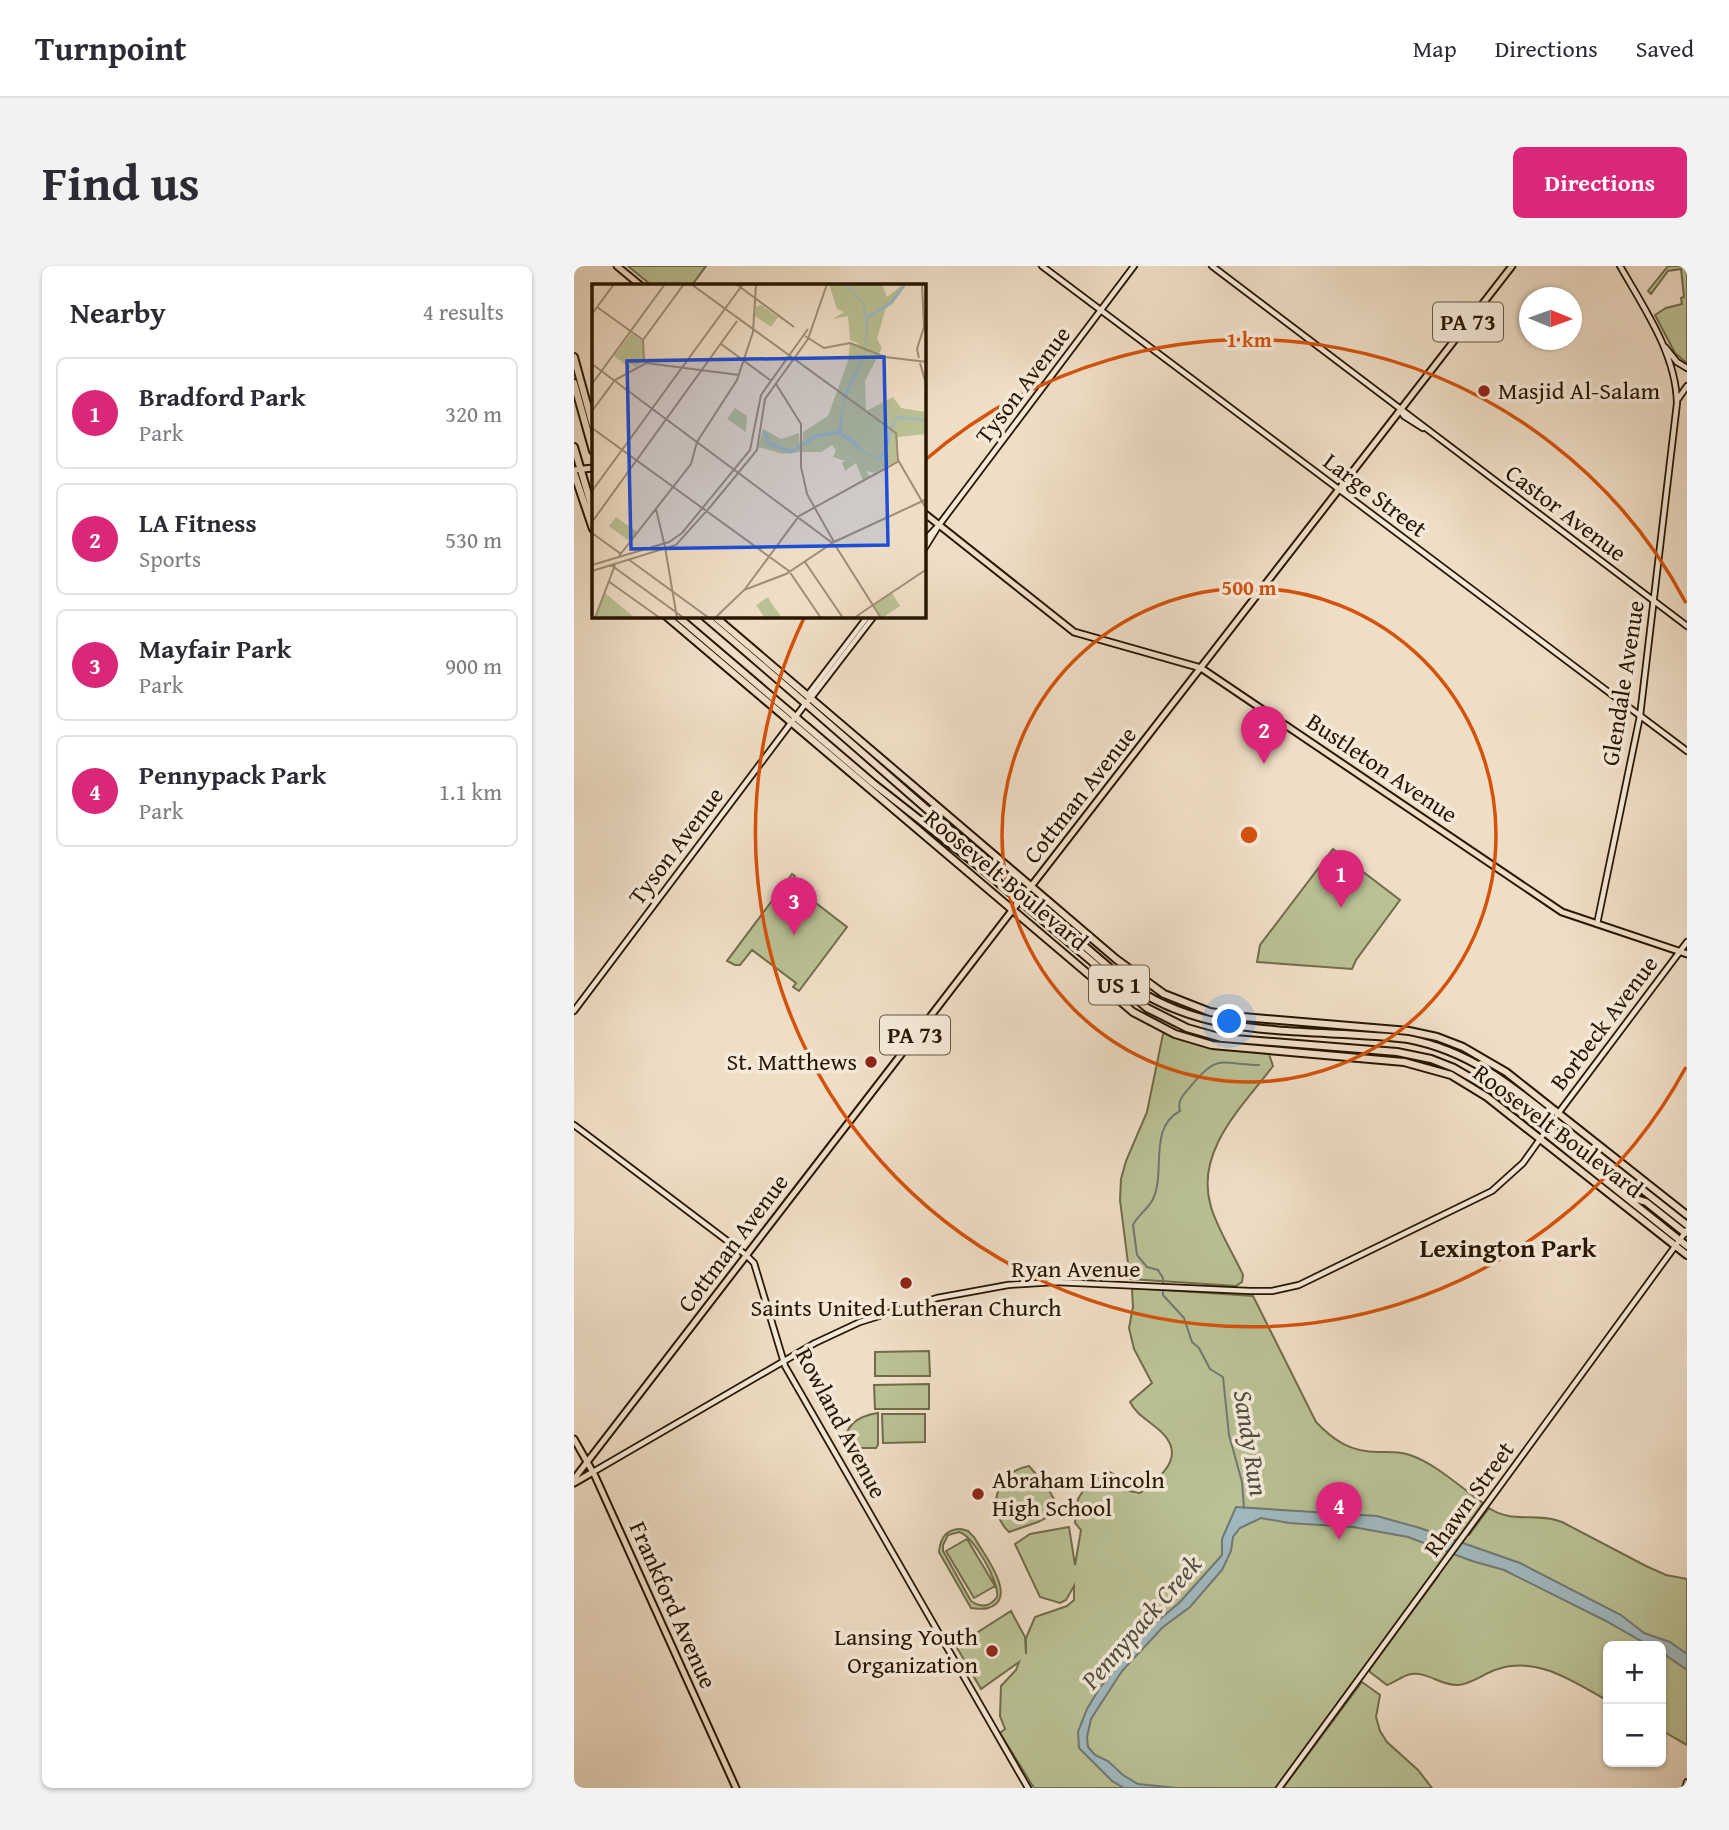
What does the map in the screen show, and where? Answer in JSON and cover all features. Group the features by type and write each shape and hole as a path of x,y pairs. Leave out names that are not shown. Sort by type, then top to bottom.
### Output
{"highway":[{"path":"574,357 592,422"},
{"path":"574,383 592,447"},
{"path":"574,447 577,493 592,527"},
{"path":"576,473 592,509"},
{"name":"Roosevelt Boulevard","path":"668,618 988,874 1132,997 1162,1017 1187,1028 1222,1038 1406,1053 1438,1061 1470,1075 1497,1094 1515,1097 1583,1154 1604,1160 1687,1224"},
{"name":"Roosevelt Boulevard","path":"679,618 940,848 1015,907 1125,1006 1160,1027 1193,1040 1221,1046 1404,1062 1443,1072 1480,1092 1626,1207 1683,1237 1687,1255"},
{"name":"Roosevelt Boulevard","path":"707,618 876,754 1029,889 1157,990 1202,1010 1234,1016 1409,1031 1454,1043 1498,1066 1687,1215"},
{"name":"Roosevelt Boulevard","path":"716,618 808,699 836,729 1010,883 1124,980 1154,1000 1178,1012 1230,1025 1398,1038 1443,1048 1468,1058 1493,1073 1609,1183 1622,1193 1646,1202 1683,1237 1687,1245"},
{"path":"836,729 876,754"},
{"path":"914,816 940,848"},
{"path":"1116,959 1154,1000"},
{"path":"1276,1028 1317,1023"},
{"path":"1338,1056 1370,1050"},
{"path":"1604,1149 1621,1173"},
{"path":"1609,1183 1626,1207"}],"main road":[{"path":"617,266 639,284"},
{"name":"Cottman Avenue","path":"574,1481 1512,266"},
{"name":"Bustleton Avenue","path":"926,515 1074,632 1201,668 1567,915 1687,954"},
{"name":"Frankford Avenue","path":"574,1439 593,1472 736,1788"},
{"path":"574,1481 593,1472"}],"street":[{"name":"Large Street","path":"1042,266 1687,751"},
{"name":"Tyson Avenue","path":"926,546 1134,266"},
{"name":"Castor Avenue","path":"1212,266 1687,626"},
{"name":"Glendale Avenue","path":"1620,266 1659,337 1675,359 1686,367"},
{"name":"Glendale Avenue","path":"1597,925 1640,716 1677,403 1674,378 1659,337"},
{"path":"1686,367 1677,369 1674,378 1681,385 1687,385"},
{"name":"Glendale Avenue","path":"1677,403 1687,385"},
{"name":"Tyson Avenue","path":"926,539 939,525"},
{"name":"Tyson Avenue","path":"574,1010 867,618"},
{"name":"Tyson Avenue","path":"841,655 872,618"},
{"name":"Borbeck Avenue","path":"1549,1126 1687,942"},
{"name":"Rowland Avenue","path":"574,1125 746,1255 756,1267 785,1366 1028,1788"},
{"name":"Ryan Avenue","path":"593,1472 784,1361 860,1322 903,1307 1008,1285 1055,1282 1261,1291 1299,1285 1492,1191 1523,1163 1549,1126"},
{"name":"Rhawn Street","path":"1279,1788 1683,1237"},
{"path":"1685,1788 1687,1782"}],"green space":[{"path":"628,266 706,266 693,284 650,284"},
{"path":"1668,266 1687,266 1687,363 1675,353 1655,315 1666,308 1682,304 1681,298 1684,297 1681,269 1668,271 1651,294 1648,291"},
{"path":"1333,849 1400,900 1352,969 1257,962 1260,945"},
{"path":"792,874 795,876 790,883 847,927 799,991 793,987 796,983 752,950 740,965 727,961"},
{"path":"1163,1034 1204,1045 1269,1054 1273,1066 1224,1130 1209,1167 1211,1207 1243,1275 1242,1282 1236,1286 1130,1279 1120,1200 1121,1179 1147,1112"},
{"path":"1132,1290 1253,1296 1316,1422 1329,1435 1351,1448 1406,1454 1448,1476 1483,1503 1464,1533 1469,1535 1489,1508 1507,1516 1553,1519 1666,1575 1687,1579 1687,1745 1666,1733 1666,1641 1603,1641 1603,1698 1555,1673 1527,1666 1498,1669 1458,1685 1411,1674 1387,1685 1370,1672 1370,1669 1439,1575 1435,1571 1276,1788 1034,1788 1000,1733 1005,1729 1000,1716 1001,1686 1016,1670 1019,1662 981,1689 956,1646 1011,1611 1025,1637 1026,1654 1026,1638 1035,1617 1067,1606 1074,1600 1074,1586 1066,1600 1060,1603 1040,1597 1015,1544 1030,1534 1069,1527 1075,1565 1081,1530 1075,1523 1078,1499 1083,1491 1104,1473 1110,1472 1119,1478 1124,1490 1140,1493 1158,1478 1170,1462 1170,1444 1164,1435 1140,1415 1130,1402 1152,1383 1134,1349 1129,1328 1133,1307"},
{"path":"929,1351 930,1376 875,1376 875,1352"},
{"path":"929,1384 929,1409 875,1409 874,1385"},
{"path":"878,1413 876,1448 845,1448 846,1433 853,1423 864,1416"},
{"path":"882,1414 925,1414 925,1442 883,1443"},
{"path":"1029,1466 1048,1488 1058,1507 1057,1512 1009,1532 997,1513 998,1493 1009,1476"},
{"path":"961,1529 974,1537 991,1564 1000,1586 1001,1595 997,1603 988,1608 971,1608 939,1552 945,1536 951,1531","holes":["959,1532 978,1550 997,1590 997,1597 988,1605 978,1605 971,1601 943,1551 948,1535"]},
{"path":"967,1539 995,1586 974,1598 946,1551"},
{"path":"1362,1682 1380,1695 1376,1717 1387,1742 1418,1770 1432,1788 1283,1788"}],"water":[{"path":"1236,1507 1377,1516 1420,1528 1520,1563 1621,1615 1644,1633 1670,1642 1687,1654 1687,1670 1666,1655 1666,1641 1641,1641 1504,1570 1408,1537 1353,1527 1289,1523 1261,1518 1240,1528 1233,1537 1231,1551 1222,1570 1190,1607 1163,1627 1122,1671 1091,1719 1088,1747 1095,1755 1108,1761 1138,1784 1177,1788 1124,1788 1112,1781 1079,1748 1078,1732 1087,1709 1099,1689 1142,1634 1179,1603 1222,1555 1222,1539"}],"waterway":[{"name":"Sandy Run","path":"1244,1508 1242,1482 1229,1435 1223,1377 1210,1369 1199,1348 1192,1342 1184,1318 1163,1295 1163,1278 1158,1270 1147,1267 1137,1255 1133,1225 1153,1199 1157,1188 1159,1151 1164,1128 1180,1111 1180,1101 1185,1093 1199,1076 1214,1065 1259,1065"}],"place":[{"name":"Masjid Al-Salam","path":"1484,391"},
{"name":"LA Fitness","path":"1264,764"},
{"name":"Bradford Park","path":"1341,908"},
{"name":"Mayfair Park","path":"794,935"},
{"name":"St. Matthews","path":"871,1062"},
{"name":"Saints United Lutheran Church","path":"906,1283"},
{"name":"Abraham Lincoln High School","path":"978,1494"},
{"name":"Pennypack Park","path":"1339,1540"},
{"name":"Lansing Youth Organization","path":"992,1651"}],"district":[{"name":"Lexington Park","path":"1508,1248"}],"water label":[{"name":"Pennypack Creek","path":"1141,1622"}]}
